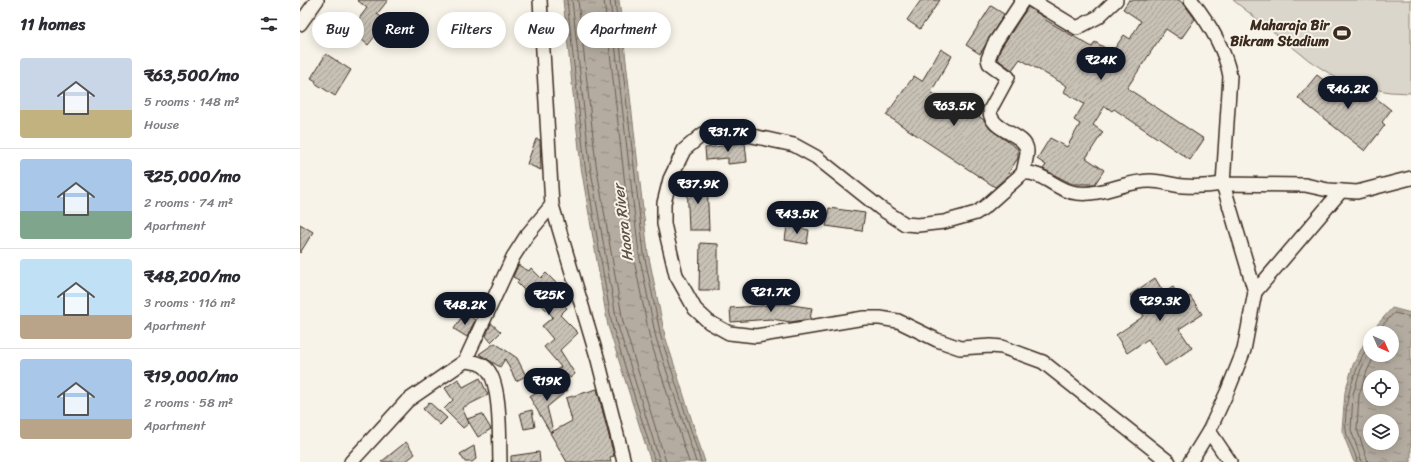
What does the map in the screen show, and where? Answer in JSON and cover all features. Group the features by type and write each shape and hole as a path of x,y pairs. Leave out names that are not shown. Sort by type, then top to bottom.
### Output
{"street":[{"path":"300,24 317,0"},
{"path":"540,0 552,205 598,360 624,462"},
{"path":"1023,0 994,44 988,59 989,63 1008,77 990,110 990,114 992,119 1001,128 1022,140 1027,150 1023,173"},
{"path":"1031,0 1077,28 1098,17 1116,0"},
{"path":"1190,0 1213,31 1228,63 1230,76 1230,97 1223,184 1255,292 1244,350 1228,390 1208,431 1190,462"},
{"path":"1169,462 1049,366 1031,356 1007,348 991,346 960,348 937,340 898,321 880,318 864,318 756,336 729,332 709,322 695,309 676,275 664,224 664,204 670,179 684,150 703,134 718,131 734,132 794,145 816,157 880,208 906,224 918,225 944,222 976,213 1023,173 1028,172 1076,194 1108,190 1135,182 1150,181 1202,187 1223,184 1305,185 1341,192 1357,192 1411,178"},
{"path":"1255,292 1341,192"},
{"path":"351,462 407,401 465,361 513,257 527,235 552,205"},
{"path":"465,361 477,362 486,367 492,375 496,392 500,462"},
{"path":"1208,431 1230,462"}],"shaded area":[{"name":"Maharaja Bir Bikram Stadium","path":"1233,0 1411,0 1411,93 1390,92 1346,84 1310,61"}],"water":[{"name":"Haora River","path":"563,0 619,0 620,12 577,12 577,48 625,48 648,253 665,336 705,462 651,462 608,326 581,167 568,48 569,12 564,12"},
{"path":"1392,308 1411,313 1411,462 1354,462 1342,431 1345,392 1353,365 1363,346 1363,362 1399,362 1399,326 1376,326"}],"building":[{"path":"357,0 388,0 379,12 372,12 372,40 368,45 364,42 364,12 367,8"},
{"path":"921,0 940,0 920,29 907,20"},
{"path":"1129,0 1179,0 1184,4 1195,19 1181,39 1166,29 1127,88 1204,139 1190,160 1114,109 1112,111 1105,106 1093,125 1103,132 1086,158 1104,170 1095,184 1072,184 1043,169 1046,165 1037,159 1050,138 1067,147 1080,124 1074,120 1084,104 1064,92 1067,86 1020,59 1012,70 997,59 1001,48 1028,7 1045,18 1044,19 1092,47 1095,42 1112,52 1124,35 1130,39 1141,21 1123,9"},
{"path":"991,6 1004,14 980,54 966,45"},
{"path":"941,49 952,56 931,92 959,111 969,97 983,106 977,115 984,120 990,129 1018,149 1018,158 1004,180 995,187 886,115 914,76 922,81"},
{"path":"326,54 351,70 335,96 315,83 316,81 311,78"},
{"path":"1317,75 1340,93 1352,79 1391,110 1382,122 1385,125 1365,151 1298,98"},
{"path":"536,139 540,140 541,170 527,164"},
{"path":"745,143 747,162 728,164 728,158 706,160 705,148"},
{"path":"707,180 709,230 689,230 687,181"},
{"path":"829,208 865,213 862,231 826,226"},
{"path":"300,224 313,232 300,253"},
{"path":"787,226 809,230 807,244 785,240"},
{"path":"700,243 718,244 718,290 699,290"},
{"path":"518,265 529,271 531,268 541,278 546,273 562,289 555,296 567,308 560,315 578,333 560,350 575,374 570,378 568,375 556,383 550,374 561,367 544,347 553,339 542,326 553,317 536,299 532,304 523,295 526,292 517,283 519,280 513,277"},
{"path":"1155,278 1164,293 1173,287 1183,301 1190,296 1202,314 1179,329 1192,348 1165,366 1148,339 1127,353 1116,335 1144,316 1130,295"},
{"path":"785,304 812,308 810,319 791,322 771,319 731,322 730,308"},
{"path":"470,316 475,320 467,337 454,329 461,318 466,322"},
{"path":"491,323 501,332 491,342 486,336"},
{"path":"495,343 517,358 526,376 516,381 505,359 500,367 479,354"},
{"path":"480,378 488,395 462,408 469,423 463,428 444,409 453,400 445,388 458,379 463,387"},
{"path":"562,383 568,390 547,407 553,431 550,432 529,396"},
{"path":"597,389 614,456 610,457 611,462 567,462 550,433 572,421 566,398"},
{"path":"429,402 447,418 440,425 423,409"},
{"path":"532,410 535,427 524,429 520,413"},
{"path":"482,414 491,429 478,437 467,419"},
{"path":"406,442 415,454 405,462 381,462"},
{"path":"474,446 476,459 472,462 465,462 460,454"},
{"path":"539,452 540,462 511,462 511,456"}],"place":[{"name":"Maharaja Bir Bikram Stadium","path":"1342,33"}]}
